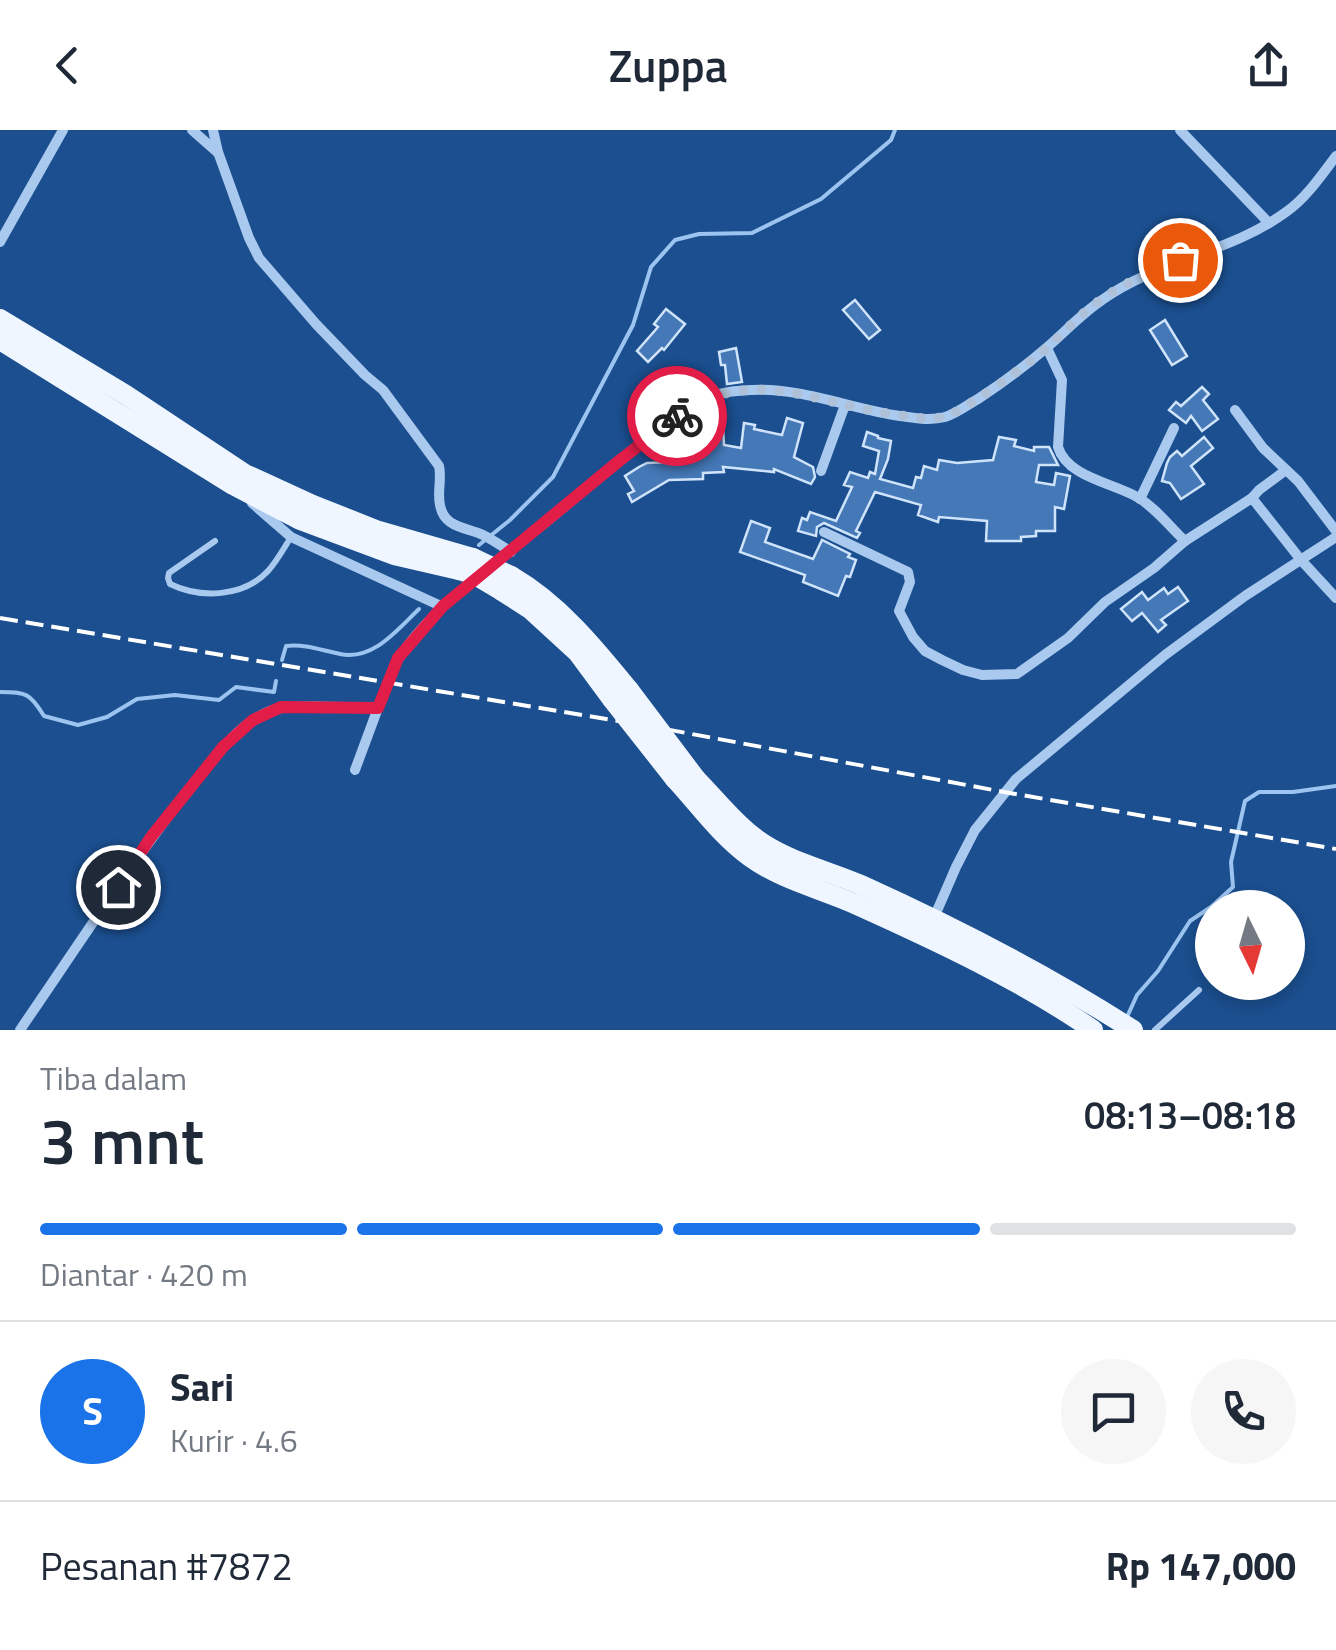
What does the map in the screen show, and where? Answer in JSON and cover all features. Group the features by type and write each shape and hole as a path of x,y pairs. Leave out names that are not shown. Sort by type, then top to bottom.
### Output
{"main road":[{"path":"0,319 246,474 312,505 466,564 475,575 507,583 620,694 734,844 753,860 855,904 1009,979 1094,1030"},
{"path":"0,340 233,485 300,520 394,555 466,564"},
{"path":"686,779 751,835 777,852 861,885 934,920 1045,976 1132,1030"}],"street":[{"path":"0,242 64,130"},
{"path":"192,130 218,152"},
{"path":"212,130 259,258 316,324 383,390 440,466 439,498 444,517 511,552"},
{"path":"1180,130 1269,223"},
{"path":"354,770 398,658 443,606 654,434 706,398 757,389 923,419 945,416 984,395 1116,290 1150,272 1244,237 1289,210 1336,156"},
{"path":"1047,348 1062,380 1058,452 1078,470 1140,499 1185,541"},
{"path":"821,471 845,405"},
{"path":"934,920 975,830 1016,779 1165,654 1336,534 1298,481 1263,448 1236,410"},
{"path":"1140,499 1174,428"},
{"path":"824,532 908,572 910,582 899,611 925,651 963,670 1006,675 1024,671 1068,638 1105,602 1286,470"},
{"path":"233,485 291,537 443,606"},
{"path":"1252,498 1336,598"},
{"path":"20,1030 151,837 238,732 262,714 281,707 378,708"}],"lane":[{"path":"215,542 169,573 170,584 215,594 254,583 291,537"},
{"path":"1155,1030 1195,994"}],"building":[{"path":"855,300 880,330 869,339 843,310"},
{"path":"666,309 685,324 664,350 648,362 637,351 658,327 654,324"},
{"path":"1165,320 1187,356 1172,365 1150,330"},
{"path":"736,348 742,382 727,384 719,352"},
{"path":"1202,387 1209,394 1203,400 1218,419 1202,431 1191,416 1186,423 1169,410 1176,402 1181,406"},
{"path":"787,418 803,423 794,457 813,467 815,477 811,484 774,469 723,467 724,472 703,473 703,479 669,480 632,502 628,494 634,491 625,476 647,463 684,458 680,429 723,425 724,445 741,448 744,423 782,435"},
{"path":"867,432 891,441 880,479 913,488 924,466 937,470 939,460 993,460 999,437 1016,440 1014,446 1034,451 1034,447 1049,447 1058,465 1039,465 1036,482 1054,485 1056,473 1070,476 1064,509 1055,507 1055,531 1036,531 1036,536 1021,537 1021,541 986,541 987,521 939,517 938,522 918,515 921,505 875,492 856,531 860,533 857,538 824,523 817,527 816,536 798,531 802,518 807,520 810,512 836,521 852,487 844,485 850,472 868,478 870,472 875,474 879,451 863,446"},
{"path":"1204,437 1213,448 1191,466 1204,484 1181,499 1170,483 1162,481 1167,463 1177,451 1182,456"},
{"path":"751,521 770,528 765,542 813,559 822,540 850,554 848,557 856,560 838,596 803,582 805,575 740,552"},
{"path":"1178,587 1188,601 1161,620 1166,625 1158,632 1142,613 1132,621 1121,609 1142,592 1148,600 1164,588 1168,594"}],"waterway":[{"path":"479,545 553,477 633,325 651,267 675,240 699,234 752,233 821,199 891,140 895,130"},
{"path":"282,660 286,646 340,654 363,653 384,642 419,609"},
{"path":"0,692 27,695 44,716 78,725 107,717 137,699 175,695 219,700 236,687 274,692 276,681"},
{"path":"1127,1017 1137,995 1158,971 1190,921 1233,887 1231,862 1245,801 1259,792 1336,786"}],"railway":[{"path":"0,618 654,727 1336,849"}],"way so far":[{"path":"677,416 706,398 757,389 923,419 945,416 1005,380 1116,290 1180,260"}],"route":[{"path":"118,887 151,837 223,747 253,720 281,707 378,708 398,658 443,606 677,416"}]}
